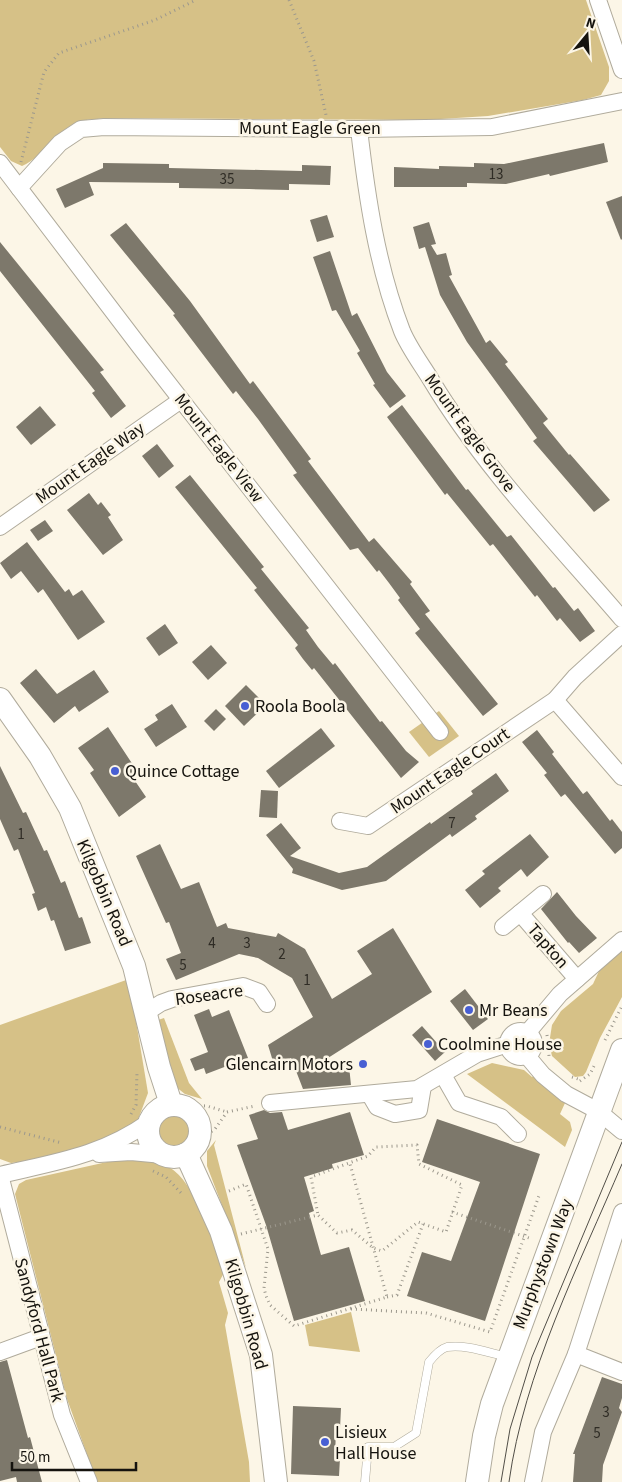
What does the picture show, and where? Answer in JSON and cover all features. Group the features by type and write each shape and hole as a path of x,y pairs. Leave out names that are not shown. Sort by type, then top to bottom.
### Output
{"street":[{"path":"598,0 622,70"},
{"name":"Mount Eagle Green","path":"19,188 60,143 80,129 104,127 359,129 492,127 622,100"},
{"name":"Mount Eagle Grove","path":"359,129 367,195 382,270 403,333 449,410 504,483 622,619"},
{"name":"Mount Eagle View","path":"0,163 181,400 440,732"},
{"name":"Mount Eagle Way","path":"0,527 181,400"},
{"name":"Mount Eagle Court","path":"340,821 368,826 555,700 575,677 622,634"},
{"name":"Kilgobbin Road","path":"0,699 40,756 70,808 134,966 147,1012 159,1068 176,1104"},
{"path":"555,700 622,777"},
{"name":"Tapton","path":"503,927 543,894"},
{"name":"Tapton","path":"520,914 576,979"},
{"path":"528,1032 546,1009 576,979 622,940"},
{"name":"Roseacre","path":"147,1012 161,1003 172,999 243,986 259,992 267,1004"},
{"path":"516,1032 528,1032 534,1039 534,1047 527,1056 516,1056 510,1050 509,1038 516,1032"},
{"path":"270,1103 370,1095 417,1089 477,1054 508,1044"},
{"name":"Murphystown Way","path":"477,1482 490,1412 508,1358 565,1208 598,1111 613,1046"},
{"path":"527,1056 542,1074 566,1094 598,1111 622,1131"},
{"path":"443,1075 459,1103 501,1117 518,1134"},
{"path":"0,1175 90,1154 127,1138 149,1122 159,1108 176,1104 189,1108 200,1122 192,1147 172,1157 131,1152 90,1154"},
{"path":"149,1122 148,1139 154,1148 164,1155"},
{"name":"Kilgobbin Road","path":"192,1147 261,1355 276,1482"},
{"name":"Sandyford Hall Park","path":"0,1175 62,1415 89,1482"},
{"path":"533,1482 543,1432 576,1354 622,1212"},
{"path":"0,1352 41,1337"},
{"path":"576,1354 622,1372"}],"lane":[{"path":"365,1482 368,1447 394,1447 416,1433 428,1362 436,1355 446,1347 467,1348 508,1358"}],"path":[{"path":"19,169 44,72 59,53 155,20 196,0"},
{"path":"289,0 314,61 329,128"},
{"path":"613,1046 622,1006"},
{"path":"547,1029 546,1041 551,1058"},
{"path":"574,1098 581,1080 590,1074 597,1059"},
{"path":"125,1120 136,1105 137,1072"},
{"path":"567,1076 581,1080"},
{"path":"176,1104 207,1106 227,1112 254,1107"},
{"path":"192,1147 215,1129 227,1112"},
{"path":"0,1127 68,1145 58,1147"},
{"path":"417,1145 419,1164 462,1186 452,1212 446,1232 418,1222 382,1250 373,1248 352,1230 337,1233 318,1215 310,1177 368,1156 376,1147 417,1145"},
{"path":"350,1164 387,1297"},
{"path":"144,1170 166,1176 182,1194"},
{"path":"228,1191 246,1184 268,1250 264,1288 270,1305 294,1326 397,1295 423,1224"},
{"path":"348,1309 426,1313 490,1332 540,1193"},
{"path":"452,1212 525,1238 536,1240"},
{"path":"240,1234 318,1215"}],"shaded area":[{"path":"0,0 586,0 609,67 609,81 601,95 583,100 488,116 425,120 109,118 81,121 65,130 38,156 22,166 11,161 0,147"},
{"path":"439,711 459,736 429,757 409,732"},
{"path":"622,949 622,997 600,1038 586,1072 583,1076 575,1077 552,1056 549,1044 552,1025 561,1011 593,984 600,969"},
{"path":"129,979 148,1093 136,1125 91,1146 19,1162 11,1163 0,1159 0,1025"},
{"path":"164,1018 189,1083 202,1099 185,1094 176,1087 158,1020"},
{"path":"492,1063 524,1070 532,1077 535,1075 565,1103 560,1114 570,1122 572,1130 565,1147 467,1074"},
{"path":"175,1113 182,1114 187,1118 191,1123 191,1137 187,1142 182,1146 175,1147 168,1146 163,1142 159,1137 158,1130 159,1123 163,1118 168,1114"},
{"path":"216,1140 214,1145 246,1268 207,1166 207,1151"},
{"path":"125,1158 159,1163 179,1175 196,1199 216,1246 225,1271 219,1282 228,1313 225,1325 249,1462 250,1482 97,1482 67,1399 15,1194 19,1184 26,1180"},
{"path":"351,1312 360,1352 309,1346 305,1325"}],"building":[{"path":"604,143 608,162 550,176 549,174 506,184 467,183 467,187 394,187 394,167 439,169 439,166 474,167 474,163 504,164"},
{"path":"103,163 169,164 169,168 302,171 302,165 331,166 330,185 289,184 289,190 179,188 179,183 89,182 94,195 65,208 56,189 103,168"},
{"path":"622,196 622,239 621,240 606,202"},
{"path":"327,215 334,237 317,242 310,220"},
{"path":"429,222 436,244 431,245 437,255 446,253 452,275 449,276 486,343 490,340 508,362 505,364 548,419 543,423 610,500 594,512 533,441 537,438 467,342 440,295 425,247 419,249 413,227"},
{"path":"126,223 190,301 250,384 253,381 311,459 308,461 369,542 374,538 412,582 410,584 430,611 425,614 498,704 483,716 415,633 420,629 398,600 400,598 379,570 377,572 358,548 350,550 293,475 297,473 258,419 236,391 233,394 173,315 175,314 110,235"},
{"path":"0,242 104,370 100,372 126,406 111,418 92,393 95,391 0,271"},
{"path":"330,251 352,316 357,313 387,372 406,396 390,408 373,385 375,384 357,353 360,351 336,310 332,311 313,257"},
{"path":"402,405 466,490 468,489 507,537 511,535 574,611 578,608 595,631 580,642 560,618 557,621 537,595 535,597 493,544 490,546 447,493 445,495 387,417"},
{"path":"40,406 56,425 31,445 16,427"},
{"path":"157,444 174,466 159,478 142,456"},
{"path":"190,475 264,567 261,569 309,628 306,630 318,647 333,665 335,663 380,722 382,721 406,751 419,762 401,778 314,668 312,670 303,659 295,648 298,645 254,590 257,588 175,487"},
{"path":"89,493 98,505 101,502 111,515 108,517 123,540 103,555 67,510"},
{"path":"45,520 53,531 38,541 30,530"},
{"path":"27,542 65,592 69,589 73,596 82,590 105,622 78,640 43,589 38,593 21,571 11,579 0,563"},
{"path":"165,624 178,643 159,656 146,638"},
{"path":"211,645 227,663 208,680 192,662"},
{"path":"36,669 57,694 94,670 109,692 79,712 75,706 54,723 20,683"},
{"name":"Roola Boola","path":"246,685 266,705 244,726 225,706"},
{"path":"172,704 187,727 156,747 144,729 158,720 155,715"},
{"path":"216,709 226,719 214,731 204,721"},
{"name":"Quince Cottage","path":"108,727 139,774 133,778 146,797 119,817 90,773 94,770 78,748"},
{"path":"321,728 335,746 279,788 266,771"},
{"path":"537,730 554,752 552,754 583,794 587,791 610,821 612,819 622,832 622,848 615,854 565,794 561,797 544,775 547,773 522,742"},
{"path":"0,766 23,813 26,812 44,851 47,850 61,883 65,881 79,918 82,917 91,943 65,951 54,920 51,921 46,907 38,911 32,894 35,893 18,849 14,851 0,819"},
{"path":"496,773 509,791 475,816 477,819 452,837 450,834 386,881 342,890 292,873 293,869 266,835 281,823 301,848 290,856 339,873 367,867 473,794 471,791"},
{"path":"261,790 278,791 277,818 259,817"},
{"path":"530,834 549,857 527,877 521,869 498,888 501,891 480,908 465,890 485,874 482,871"},
{"path":"160,844 181,889 199,882 217,927 226,923 228,928 276,937 278,933 305,949 332,999 372,974 357,951 393,928 432,992 309,1070 349,1066 351,1085 303,1089 291,1058 275,1068 268,1045 313,1017 292,978 258,958 239,954 176,980 166,959 181,953 169,922 166,923 136,856"},
{"path":"557,892 597,938 579,953 568,943 541,909"},
{"name":"Mr Beans","path":"465,989 488,1019 473,1030 450,1001"},
{"path":"209,1009 212,1017 229,1010 248,1058 206,1074 204,1068 195,1071 190,1059 208,1052 194,1015"},
{"name":"Coolmine House","path":"422,1026 445,1052 435,1061 412,1035"},
{"path":"264,1110 270,1113 282,1112 288,1130 350,1112 364,1155 332,1164 333,1168 304,1177 314,1211 309,1213 321,1255 349,1247 365,1301 294,1321 266,1225 237,1145 258,1139 249,1115"},
{"path":"437,1119 540,1154 485,1321 407,1296 422,1252 451,1261 480,1182 422,1162"},
{"path":"7,1360 42,1482 17,1482 16,1477 0,1481 0,1362"},
{"path":"602,1377 622,1384 622,1398 619,1408 622,1412 603,1465 602,1482 573,1482 575,1454 573,1454"},
{"name":"Lisieux Hall House","path":"293,1406 341,1408 340,1429 336,1429 335,1458 340,1458 339,1476 291,1474"}],"tram line":[{"path":"501,1482 510,1429 532,1357 622,1142"},
{"path":"509,1482 516,1441 540,1360 571,1280 622,1164"}],"place":[{"name":"Roola Boola","path":"245,706"},
{"name":"Quince Cottage","path":"115,771"},
{"name":"Mr Beans","path":"469,1010"},
{"name":"Coolmine House","path":"428,1044"},
{"name":"Glencairn Motors","path":"363,1064"},
{"name":"Lisieux Hall House","path":"325,1442"}]}
